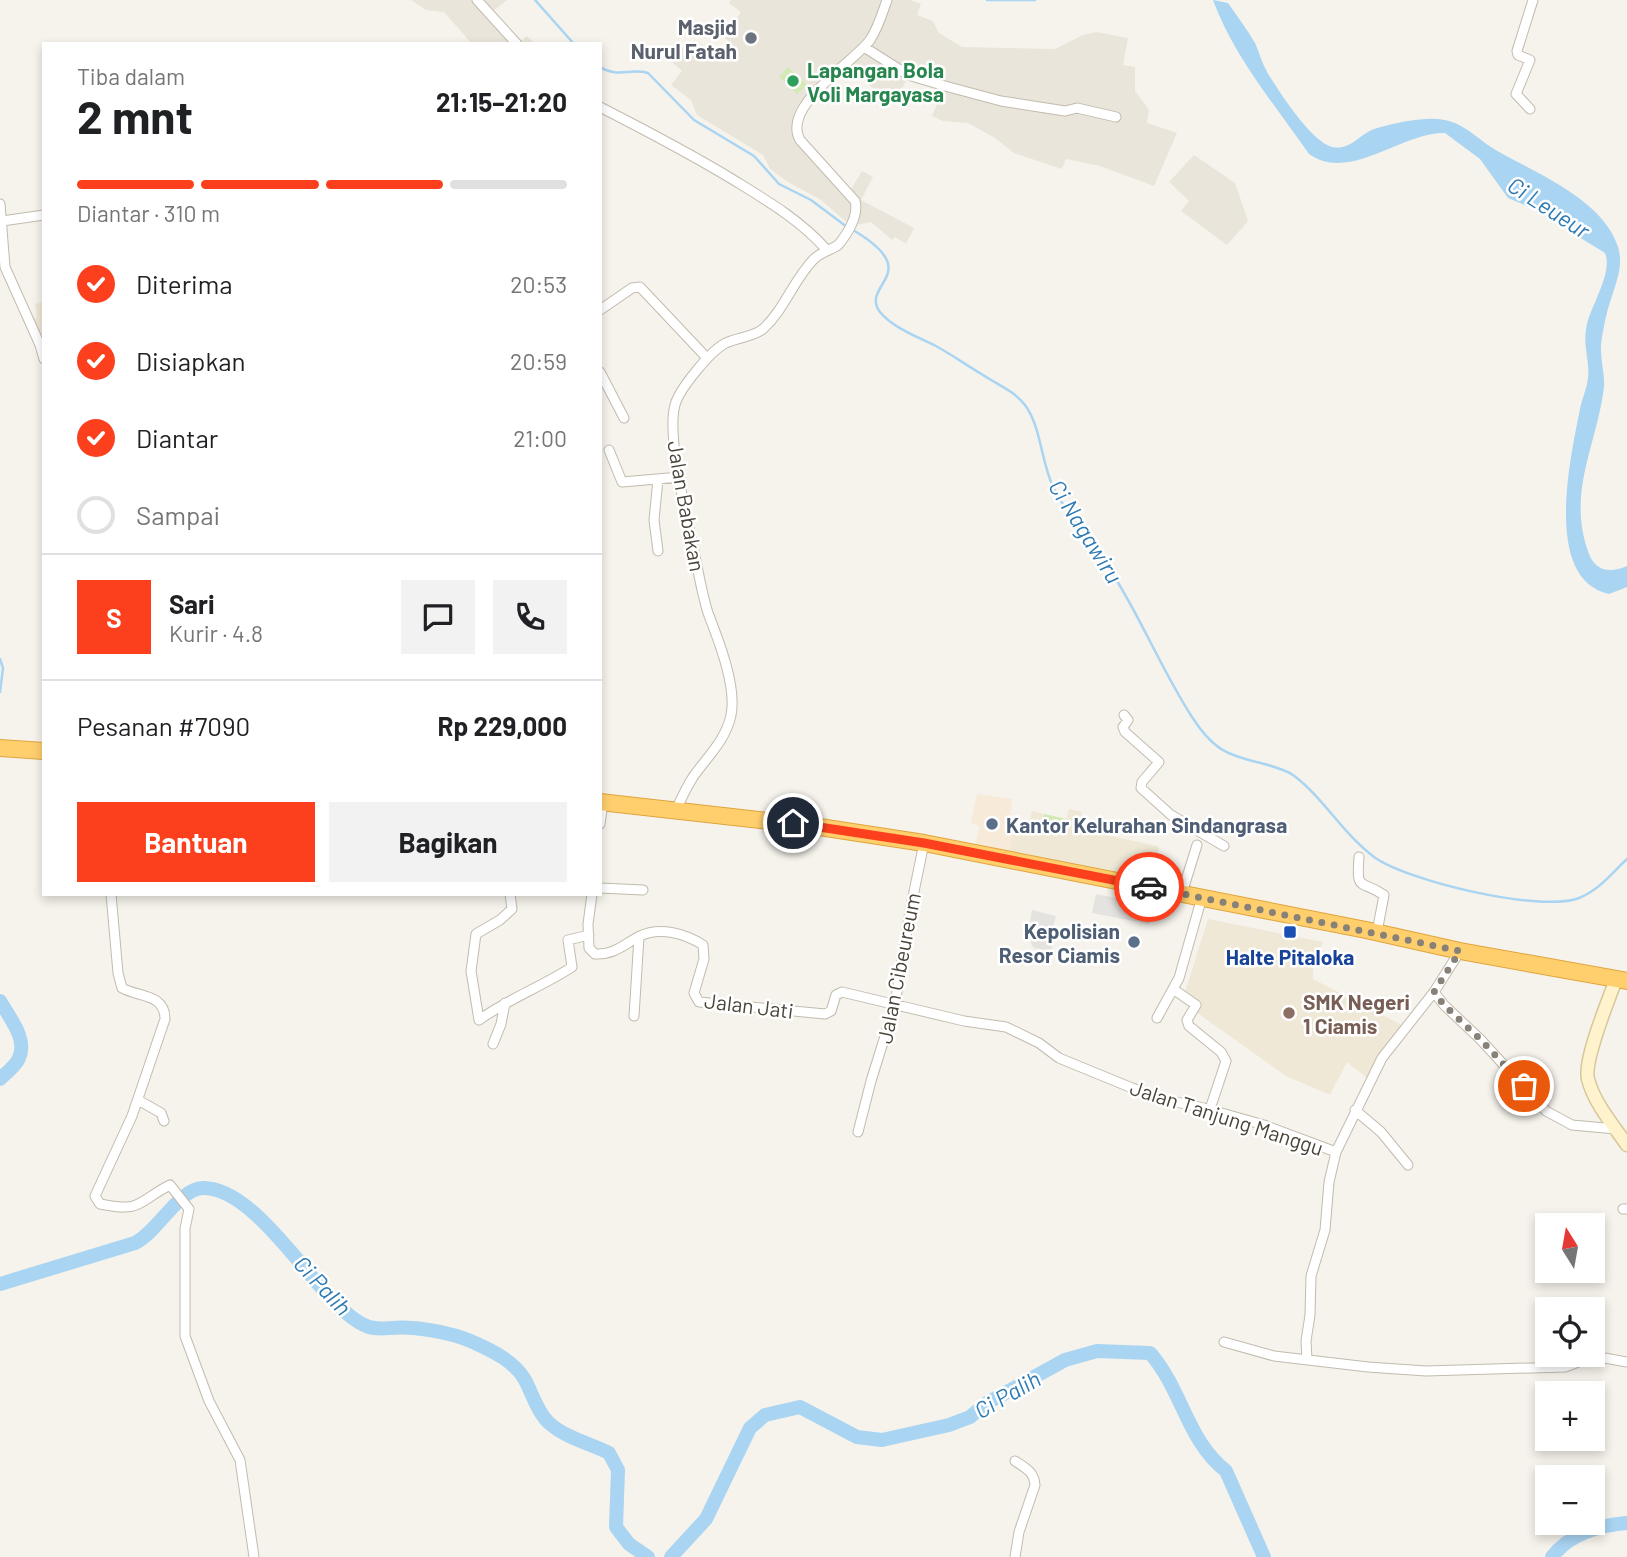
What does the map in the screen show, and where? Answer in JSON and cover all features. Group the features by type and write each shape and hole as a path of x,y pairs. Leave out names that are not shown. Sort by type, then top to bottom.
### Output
{"highway":[{"path":"0,748 42,751"},
{"path":"602,802 813,826 924,843 1377,932 1460,951 1621,980"}],"street":[{"path":"477,0 515,42"},
{"path":"887,0 879,24 864,47 908,75 1001,101 1065,111 1077,108 1116,117"},
{"path":"1530,109 1516,94 1530,60 1518,55 1517,51 1533,0"},
{"name":"Jalan Babakan","path":"676,810 695,775 712,755 731,718 732,708 716,628 702,592 680,477 674,407 677,398 707,358 724,344 755,334 764,328 799,277 826,249 836,246 852,220 856,209 855,201 800,140 796,125 801,112 815,94 864,47"},
{"path":"602,108 706,163 779,207 826,249"},
{"path":"0,204 5,267 42,344"},
{"path":"2,221 42,215"},
{"path":"602,309 632,288 640,287 707,358"},
{"path":"602,377 624,418"},
{"path":"609,450 622,482 680,477"},
{"path":"658,479 654,520 658,551"},
{"path":"1124,715 1128,720 1123,727 1125,732 1162,764 1142,782 1141,788 1177,819 1224,846"},
{"name":"Jalan Cibeureum","path":"858,1132 895,1004 924,843"},
{"path":"1182,893 1197,845"},
{"path":"1359,857 1360,884 1384,895 1377,932"},
{"path":"602,888 643,890"},
{"path":"111,896 116,958 122,988 149,996 165,1013 138,1100 95,1196 100,1204 120,1209 142,1205 168,1185 172,1186 189,1209 185,1229 185,1336 209,1401 240,1460 254,1557"},
{"path":"510,896 512,909 500,920 476,934 471,971 479,1020 572,967 568,940 589,935 592,896"},
{"path":"1157,1018 1179,978 1202,897"},
{"name":"Jalan Jati","path":"589,935 591,951 601,954 619,950 653,931 668,931 704,945 704,959 695,993 699,1002 825,1014 831,1011 836,995 842,992 895,1004"},
{"path":"634,1016 639,937"},
{"name":"Jalan Tanjung Manggu","path":"895,1004 964,1021 1006,1027 1039,1043 1059,1058 1132,1088 1163,1099 1264,1125 1336,1152 1382,1058 1434,992 1460,951"},
{"path":"1621,980 1590,1057 1587,1079 1627,1145"},
{"path":"1173,989 1196,1006 1187,1020 1189,1026 1221,1052 1226,1061 1210,1109"},
{"path":"1434,992 1546,1111 1572,1125 1616,1129"},
{"path":"493,1044 505,1003"},
{"path":"138,1100 161,1113 164,1121"},
{"path":"1355,1110 1381,1132 1408,1165"},
{"path":"1307,1359 1311,1276 1325,1230 1329,1182 1336,1152"},
{"path":"1224,1342 1274,1356 1426,1371 1565,1367 1594,1356 1627,1362"},
{"path":"1015,1461 1028,1469 1035,1478 1019,1532 1015,1557"}],"shaded area":[{"path":"411,0 507,0 493,11 521,41 527,36 533,42 470,42 444,12 426,10"},
{"path":"731,0 910,0 921,4 917,15 933,21 939,33 962,47 1055,49 1083,35 1096,32 1128,38 1123,65 1135,67 1135,91 1149,110 1147,123 1177,133 1154,186 1100,166 1066,159 1062,169 1014,153 995,138 968,123 943,121 932,116 944,88 908,78 894,102 876,91 849,66 814,99 799,122 801,135 850,191 862,171 873,177 861,200 914,228 906,244 895,237 892,240 871,222 851,226 821,200 788,182 770,169 763,155 697,115 691,100 671,85 682,71 667,58 678,45 691,55 702,44 714,54 729,42 724,37 741,12 729,3"},
{"path":"1194,155 1235,183 1248,221 1227,245 1181,211 1189,201 1169,182"},
{"path":"42,302 41,341 32,319 37,318 35,304"},
{"name":"Kantor Kelurahan Sindangrasa","path":"977,794 1012,799 1009,828 1014,829 1010,855 975,849 979,826 971,823"},
{"path":"1069,809 1082,812 1079,829 1157,846 1159,848 1154,868 1147,866 1146,872 1142,871 1141,879 1010,852 1014,829 1027,832 1032,811 1066,819"},
{"path":"1096,894 1153,905 1149,924 1092,913"},
{"path":"1032,910 1056,916 1052,930 1056,931 1051,951 1034,948 1031,944 1034,928 1030,921"},
{"name":"SMK Negeri 1 Ciamis","path":"1208,919 1323,942 1313,967 1313,979 1402,1025 1371,1081 1347,1062 1330,1095 1286,1076 1182,1002"}],"green space":[{"name":"Lapangan Bola Voli Margayasa","path":"788,67 807,85 797,94 779,77"},
{"path":"1044,814 1066,819 1063,835 1041,830"}],"water":[{"path":"1213,0 1228,3 1255,43 1265,69 1279,91 1305,126 1324,143 1332,147 1344,147 1369,131 1406,121 1449,121 1568,191 1599,216 1611,231 1618,247 1620,265 1603,332 1601,350 1604,387 1585,470 1581,511 1583,532 1592,560 1600,568 1610,570 1627,566 1627,587 1609,594 1588,584 1575,565 1568,541 1566,514 1571,456 1588,378 1587,324 1604,279 1607,261 1605,253 1532,208 1508,198 1480,159 1445,133 1428,135 1358,160 1341,163 1325,161 1309,154 1244,61"}],"waterway":[{"name":"Ci Nagawiru","path":"535,0 572,42"},
{"name":"Ci Leueur","path":"987,0 1035,0"},
{"name":"Ci Nagawiru","path":"602,68 612,72 648,73 694,120 754,156 779,184 811,200 847,227"},
{"name":"Ci Nagawiru","path":"853,230 875,245 885,257 889,268 877,294 876,302 880,312 898,327 940,348 1005,388 1025,405 1035,424 1050,481 1058,497 1106,562 1199,728 1220,749 1293,775 1374,857 1415,876 1443,884 1506,898 1561,902 1593,891 1627,859"},
{"path":"0,659 3,668 0,692"},
{"name":"Ci Palih","path":"0,1001 16,1028 21,1043 16,1064 0,1079"},
{"name":"Ci Palih","path":"0,1284 135,1243 185,1195 203,1188 222,1192 260,1219 330,1297 363,1325 377,1329 421,1329 452,1335 482,1346 510,1362 525,1380 548,1422 569,1436 609,1453 618,1470 616,1527 629,1544 648,1557"},
{"name":"Ci Palih","path":"671,1557 706,1519 750,1428 765,1415 800,1407 857,1437 882,1440 949,1425 970,1417 987,1403 1065,1360 1097,1351 1150,1353 1170,1382 1202,1445 1226,1471 1264,1557"},
{"name":"Ci Palih","path":"1552,1557 1567,1542 1586,1532 1627,1523"}],"way so far":[{"path":"1149,887 1460,951 1434,992 1524,1086"}],"place":[{"name":"Masjid Nurul Fatah","path":"751,38"},
{"name":"Lapangan Bola Voli Margayasa","path":"793,81"},
{"name":"Kantor Kelurahan Sindangrasa","path":"992,824"},
{"name":"Halte Pitaloka","path":"1290,932"},
{"name":"Kepolisian Resor Ciamis","path":"1134,942"},
{"name":"SMK Negeri 1 Ciamis","path":"1289,1013"}],"route":[{"path":"793,823 924,843 1149,887"}]}
